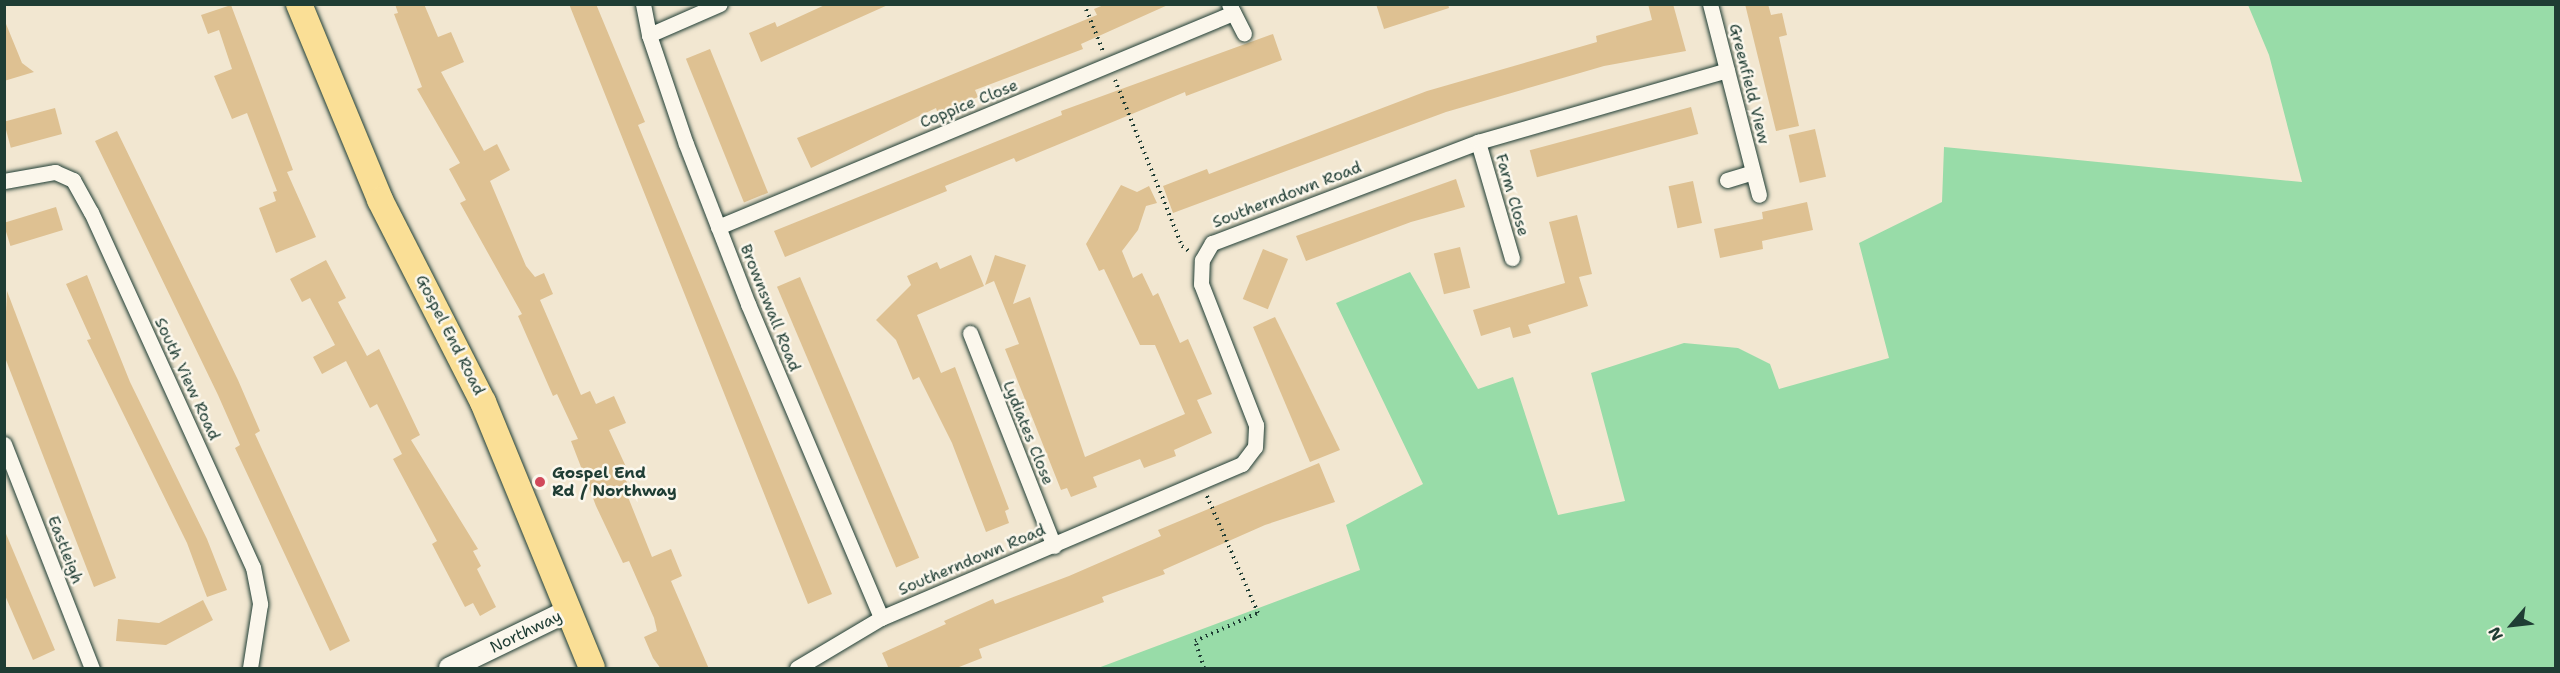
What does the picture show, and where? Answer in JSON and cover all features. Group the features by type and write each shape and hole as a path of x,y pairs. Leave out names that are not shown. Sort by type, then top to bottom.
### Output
{"main road":[{"name":"Gospel End Road","path":"299,4 380,200 483,402 592,669"}],"street":[{"name":"Brownswall Road","path":"644,4 649,35 718,226 881,618"},
{"path":"649,35 720,4"},
{"name":"Greenfield View","path":"1710,4 1759,195"},
{"name":"Coppice Close","path":"718,226 1108,65 1231,9 1244,33"},
{"name":"Southerndown Road","path":"797,669 881,618 1242,464 1255,447 1256,425 1201,284 1202,260 1212,243 1478,142 1727,70"},
{"name":"Farm Close","path":"1478,142 1512,258"},
{"name":"South View Road","path":"4,181 55,172 73,180 91,212 253,567 260,604 250,669"},
{"path":"1727,180 1753,172"},
{"name":"Lydiates Close","path":"970,333 1054,546"},
{"name":"Eastleigh","path":"4,444 92,669"},
{"name":"Northway","path":"450,669 568,611"}],"path":[{"path":"1084,4 1182,246 1202,260"},
{"path":"1200,482 1258,613 1194,641 1204,669"}],"green space":[{"path":"2248,5 2555,5 2555,668 1098,668 1360,570 1346,525 1423,484 1336,303 1410,272 1478,389 1513,377 1558,515 1625,501 1591,373 1684,343 1738,348 1770,364 1779,389 1889,358 1859,243 1942,202 1944,147 2302,182 2269,55"}],"building":[{"path":"395,4 424,4 438,37 451,32 464,62 441,72 484,151 497,144 510,170 490,181 526,266 535,277 544,273 553,294 540,300 581,395 590,391 596,404 614,396 626,423 609,430 627,469 622,471 628,485 624,487 652,557 671,549 682,576 671,581 709,669 661,669 653,658 644,637 657,631 654,618 629,561 623,563 596,506 571,441 578,439 557,394 553,396 518,316 522,314 460,203 466,200 449,169 460,163 417,89 422,87 394,14 398,13"},
{"path":"569,4 596,4 645,122 638,125 832,594 808,604"},
{"path":"827,4 890,4 761,62 749,33 775,22 777,27"},
{"path":"1106,4 1170,4 1081,44 1083,49 975,90 978,97 938,114 936,108 811,168 797,138 1097,15 1094,9"},
{"path":"1376,4 1448,4 1449,8 1384,29"},
{"path":"1648,4 1673,4 1686,51 1604,66 1446,112 1173,213 1163,186 1207,169 1209,174 1427,91 1597,42 1596,36 1652,20"},
{"path":"1745,4 1768,4 1771,15 1782,13 1787,35 1779,37 1799,126 1776,131"},
{"path":"231,5 293,170 287,172 316,237 276,253 259,208 276,201 273,192 277,191 247,113 232,119 214,76 232,69 219,30 208,34 201,15"},
{"path":"4,19 22,63 34,72 4,81"},
{"path":"1273,34 1282,60 1186,96 1185,92 1016,162 1014,158 945,186 947,191 785,257 774,231 1062,115 1061,111"},
{"path":"710,49 768,193 744,202 686,59"},
{"path":"1691,107 1698,134 1537,177 1530,150"},
{"path":"55,108 62,134 11,148 4,122"},
{"path":"1815,129 1826,177 1800,183 1789,135"},
{"path":"117,131 238,380 260,431 255,434 350,641 330,651 235,448 240,445 218,395 95,141"},
{"path":"1456,179 1465,207 1411,222 1306,261 1296,236"},
{"path":"1693,181 1702,223 1677,228 1669,186"},
{"path":"1121,185 1137,192 1149,186 1157,203 1146,206 1138,230 1122,251 1133,278 1142,273 1153,296 1158,293 1180,343 1188,339 1212,394 1197,400 1212,433 1174,450 1176,456 1144,468 1140,459 1093,477 1097,487 1071,497 1067,488 1061,490 1005,349 1019,344 994,281 985,285 995,255 1026,265 1013,304 1030,297 1085,457 1185,414 1155,345 1140,345 1104,269 1099,271 1086,244"},
{"path":"1807,202 1813,230 1762,241 1763,249 1720,258 1714,229 1763,219 1762,212"},
{"path":"56,207 63,230 10,246 4,223"},
{"path":"1577,215 1592,274 1579,277 1588,306 1528,325 1531,333 1513,338 1510,327 1481,336 1473,310 1565,283 1549,222"},
{"path":"1460,247 1470,288 1444,294 1434,254"},
{"path":"1263,249 1288,259 1268,309 1243,299"},
{"path":"971,255 984,286 917,315 941,373 955,367 1009,509 1005,511 1009,523 986,532 952,443 919,377 913,380 896,340 876,320 911,285 907,276 937,262 940,269"},
{"path":"326,260 346,298 338,302 367,356 379,349 420,435 411,440 478,549 473,551 481,566 477,569 496,607 480,616 473,603 465,607 432,544 437,541 393,459 402,454 377,404 370,408 346,361 322,374 313,357 335,345 310,298 302,302 290,279"},
{"path":"87,275 130,382 207,539 227,590 207,597 187,543 87,340 91,339 66,284"},
{"path":"800,277 919,558 896,568 777,287"},
{"path":"7,291 116,578 94,587 4,355"},
{"path":"1275,317 1340,450 1310,462 1253,327"},
{"path":"1319,463 1335,502 1265,525 1163,570 1165,574 1102,597 1104,602 979,649 982,658 954,669 889,669 882,653 946,624 944,621 993,599 995,604 1069,576 1161,536 1158,530"},
{"path":"4,529 55,650 33,660 4,593"},
{"path":"203,600 213,620 166,645 116,641 118,619 159,623"}],"place":[{"name":"Gospel End Rd / Northway","path":"540,482"}]}
